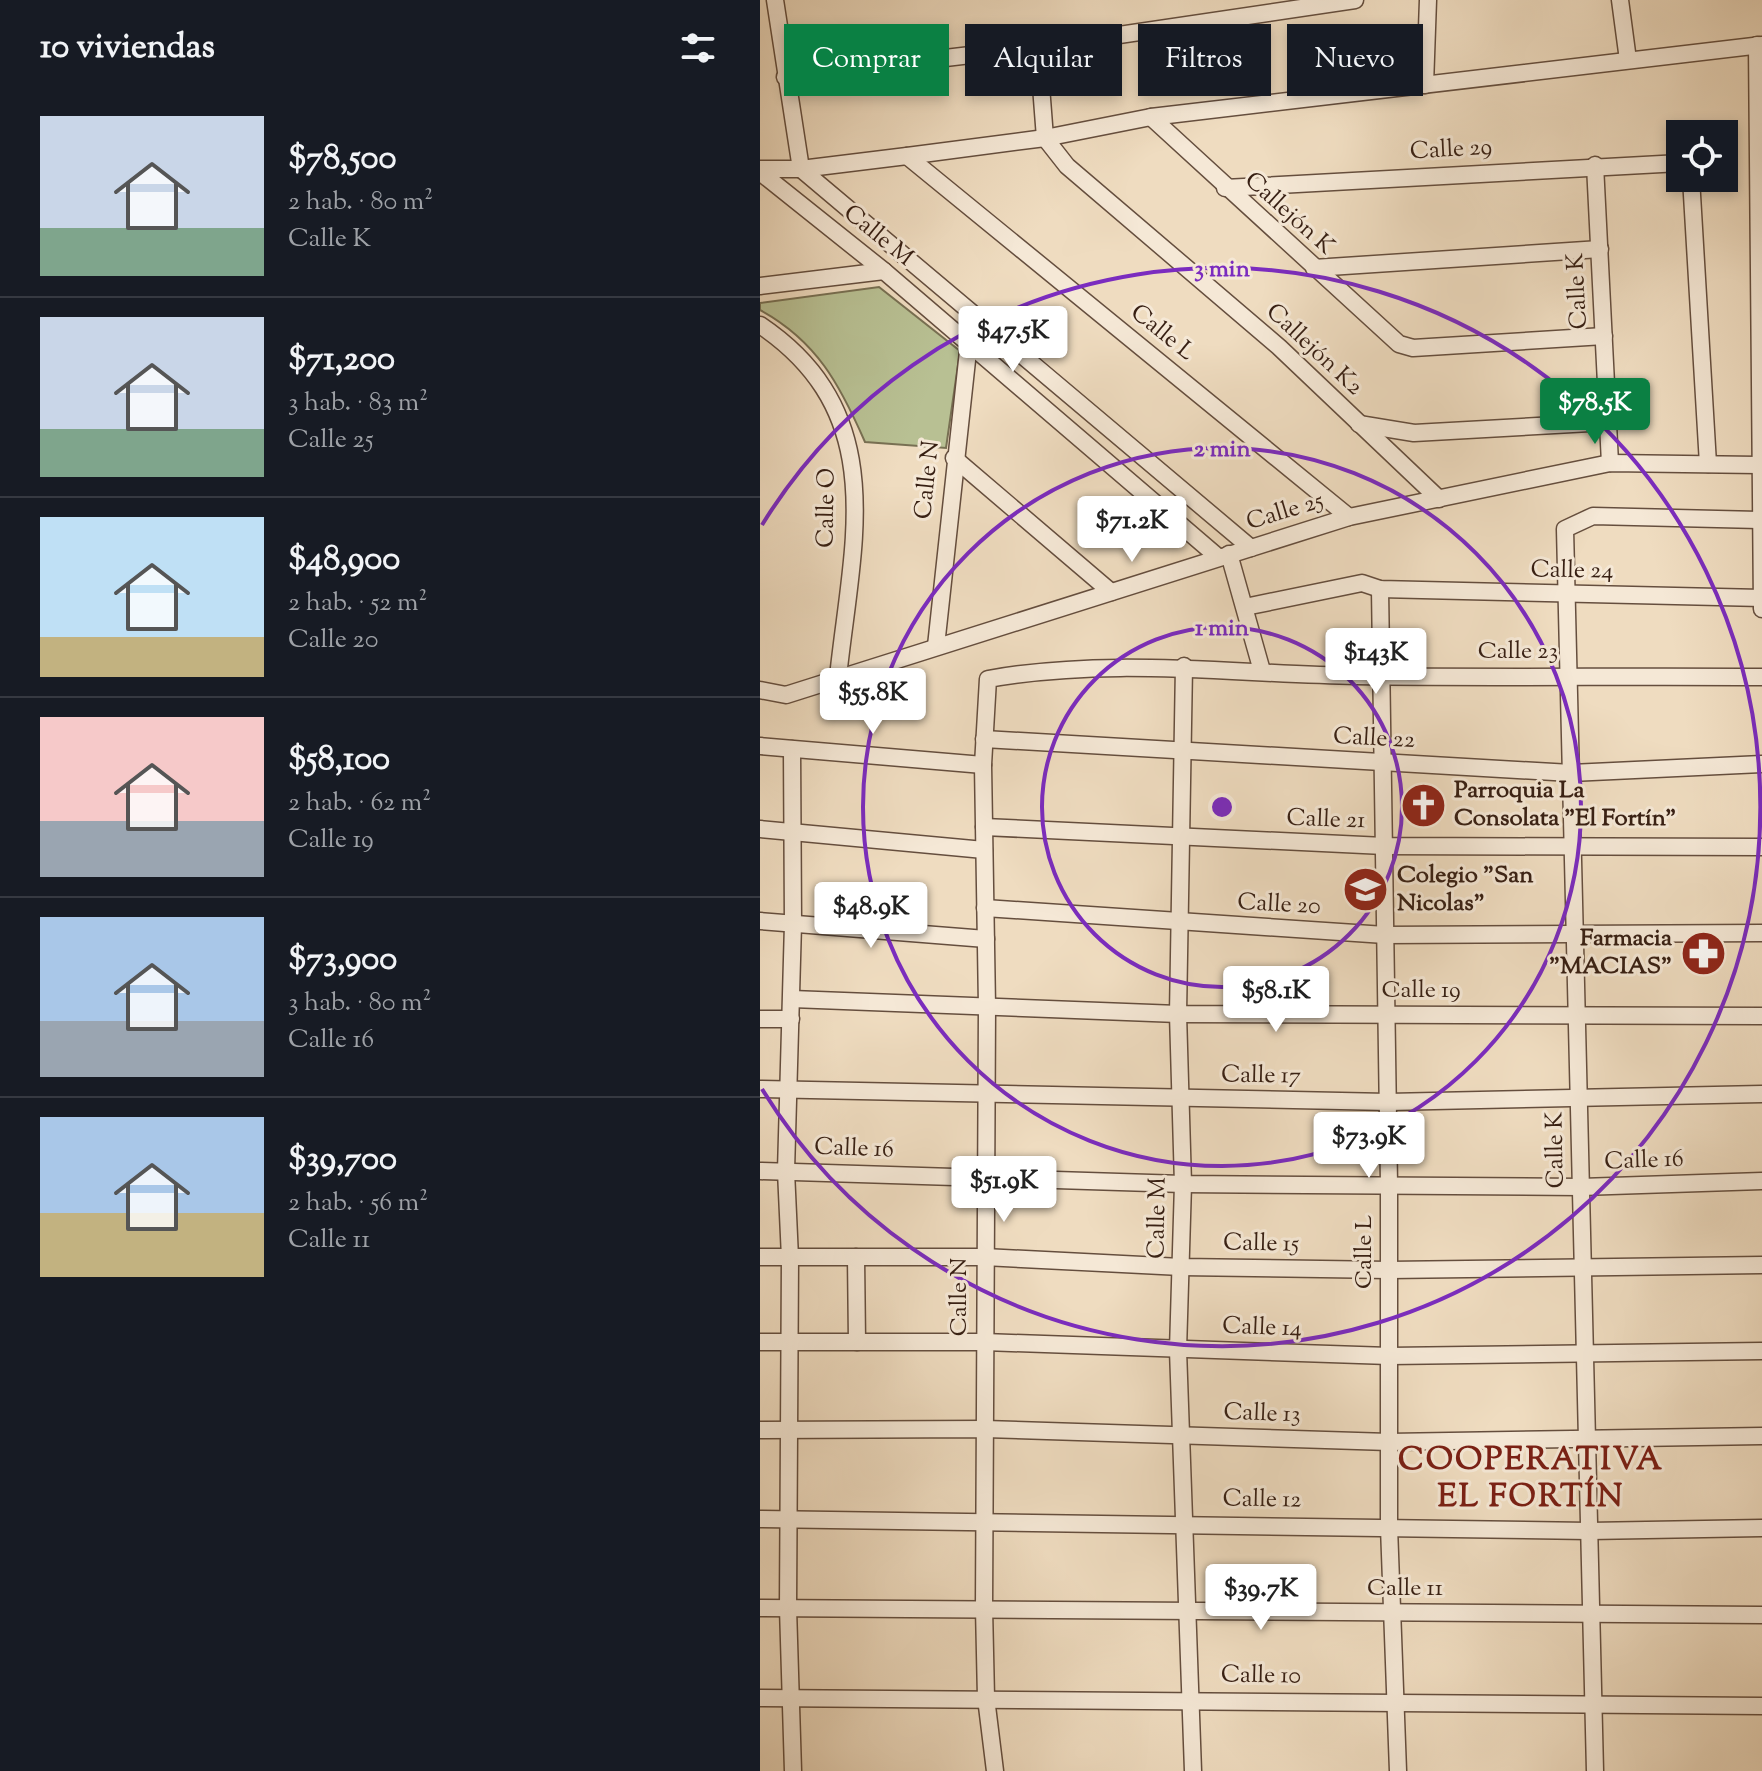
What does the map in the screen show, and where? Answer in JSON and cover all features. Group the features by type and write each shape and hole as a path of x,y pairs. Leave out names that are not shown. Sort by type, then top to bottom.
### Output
{"street":[{"path":"775,0 784,69"},
{"path":"1122,35 1355,0"},
{"path":"1425,85 1428,0"},
{"path":"1620,0 1628,60"},
{"path":"760,171 801,169 1045,138 1151,117 1760,45 1759,520 1762,609"},
{"path":"788,96 801,169"},
{"path":"1042,96 1045,138"},
{"name":"Callejón K","path":"1151,117 1225,188 1399,344 1413,348 1604,336"},
{"name":"Callejón K2","path":"1045,138 1067,166 1279,347 1439,499"},
{"name":"Calle L","path":"907,156 1349,517"},
{"name":"Calle 29","path":"1225,188 1666,163"},
{"name":"Calle K","path":"1595,165 1610,463"},
{"name":"Calle M","path":"801,169 1251,548"},
{"name":"Calle M","path":"760,171 1224,556"},
{"path":"1692,192 1708,464"},
{"path":"1314,268 1600,249"},
{"path":"760,286 884,271"},
{"name":"Calle N","path":"936,646 969,342 982,322"},
{"name":"Calle O","path":"760,325 795,352 826,389 842,420 855,472 855,507 838,677"},
{"path":"1359,424 1414,433 1608,422"},
{"path":"954,458 1111,592"},
{"name":"Calle 25","path":"760,690 786,695 1349,517 1610,463 1708,464 1760,475"},
{"name":"Calle K","path":"1595,1771 1565,529 1593,516 1759,520"},
{"path":"1224,556 1245,607 1262,671"},
{"path":"1245,607 1362,583 1371,583 1380,589"},
{"name":"Calle L","path":"1380,589 1389,1185 1389,1527 1398,1771"},
{"name":"Calle 24","path":"1380,589 1762,598"},
{"name":"Calle M","path":"1184,666 1184,839 1178,1014 1183,1184 1178,1350 1193,1771"},
{"name":"Calle 23","path":"988,679 1049,668 1184,666 1381,676 1762,677"},
{"name":"Calle N","path":"988,679 983,765 987,1007 984,1096 984,1608 986,1698 995,1771"},
{"name":"Calle 22","path":"984,739 1571,773 1762,764"},
{"path":"760,746 983,765"},
{"path":"792,749 792,999 786,1171 790,1258 788,1608 793,1771"},
{"name":"Calle 21","path":"984,827 1184,839 1384,846 1762,847"},
{"path":"760,829 984,850"},
{"name":"Calle 20","path":"985,908 1179,924 1385,935 1762,933"},
{"path":"760,921 986,939"},
{"name":"Calle 19","path":"792,999 1178,1014 1762,1016"},
{"path":"760,1019 791,1019"},
{"name":"Calle 17","path":"760,1089 1388,1102 1762,1094"},
{"name":"Calle 16","path":"760,1171 1183,1184 1581,1187 1762,1181"},
{"name":"Calle 15","path":"760,1257 984,1257 1181,1267 1389,1270 1583,1270 1762,1265"},
{"path":"856,1257 857,1342"},
{"name":"Calle 14","path":"760,1342 984,1342 1389,1356 1762,1351"},
{"name":"Calle 13","path":"760,1430 985,1429 1389,1442 1762,1436"},
{"name":"Calle 12","path":"760,1519 984,1519 1589,1531 1762,1528"},
{"name":"Calle 11","path":"760,1608 1762,1615"},
{"name":"Calle 10","path":"760,1698 1762,1706"}],"green space":[{"path":"879,287 960,351 946,448 865,442 836,383 812,350 780,322 760,310 760,303"}],"place":[{"name":"Parroquia La Consolata \"El Fortín\"","path":"1423,805"},
{"name":"Colegio \"San Nicolas\"","path":"1366,890"},
{"name":"Farmacia \"MACIAS\"","path":"1703,953"}],"district":[{"name":"COOPERATIVA EL FORTÍN","path":"1531,1480"}]}
